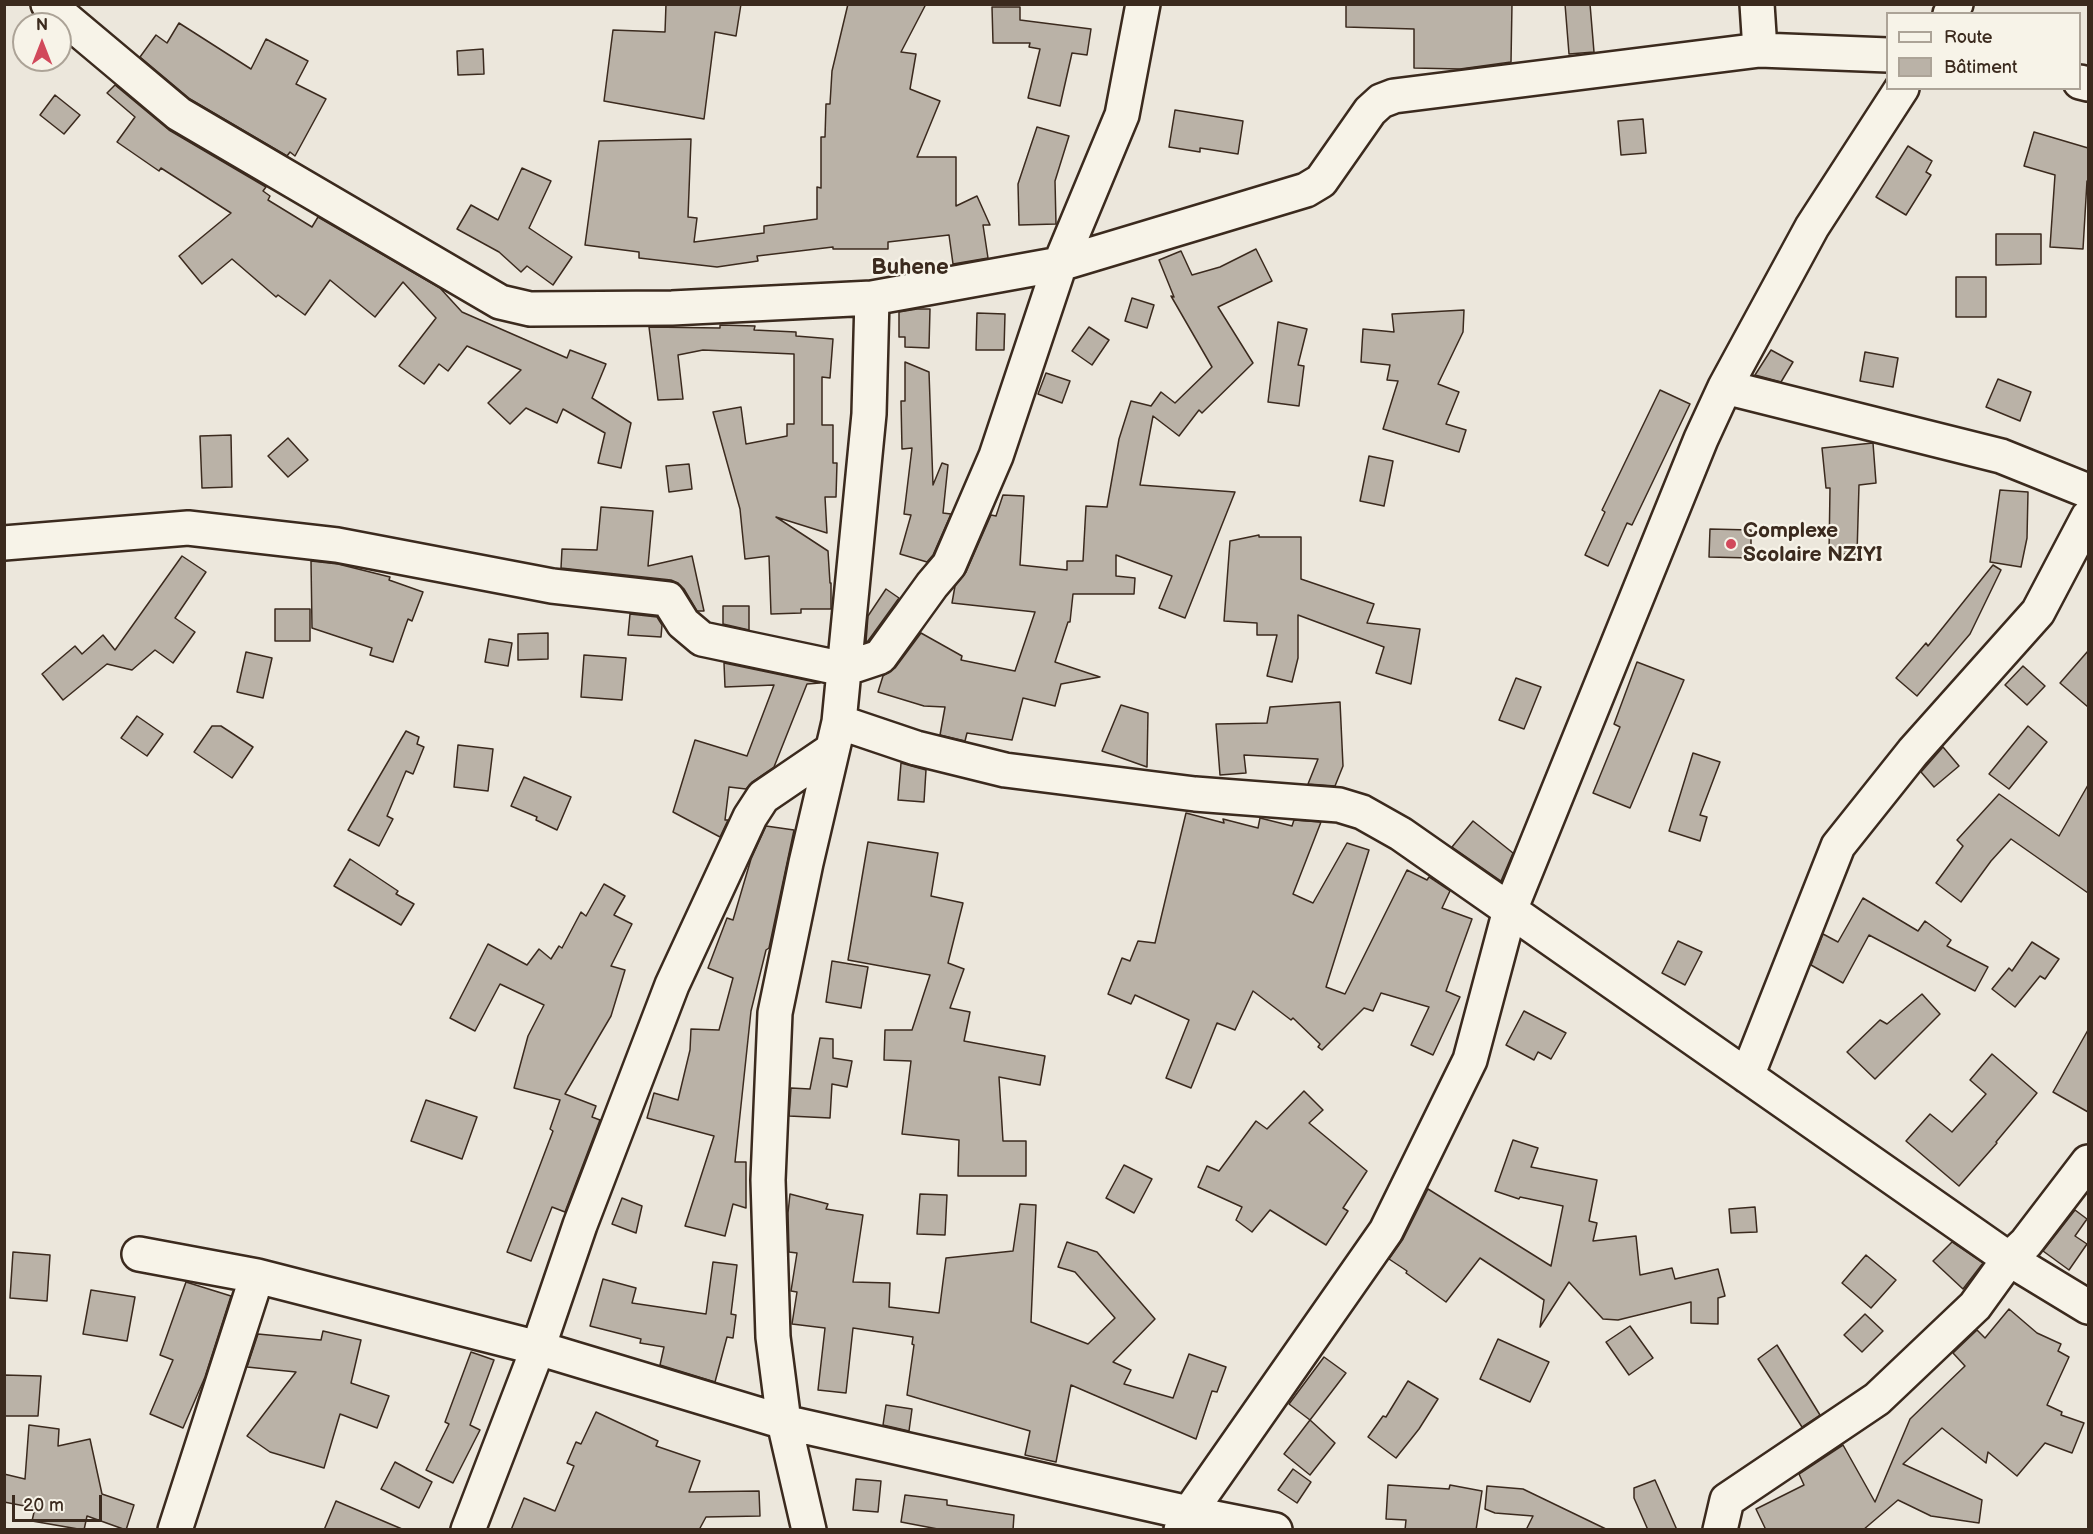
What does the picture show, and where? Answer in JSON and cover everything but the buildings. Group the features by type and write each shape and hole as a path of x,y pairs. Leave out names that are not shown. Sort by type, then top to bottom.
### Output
{"street":[{"path":"48,4 179,114 500,302 530,309 672,308 872,298 1060,264 1306,190 1321,181 1370,111 1381,101 1394,96 1760,50 1886,56"},
{"path":"4,543 188,528 337,545 552,586 668,599 683,622 702,639 844,669 880,657 932,585 950,565 996,456 1060,264 1122,115 1143,4"},
{"path":"1757,4 1760,50"},
{"path":"1185,1521 1386,1232 1470,1059 1510,910 1701,439 1725,387 1812,227 1901,90"},
{"path":"809,1530 784,1422 773,1337 768,1180 776,1013 804,874 836,736 869,414 872,298"},
{"path":"1725,387 2001,456 2088,491"},
{"path":"1747,1076 1838,846 1913,752 2038,612 2088,517"},
{"path":"468,1530 538,1348 580,1225 672,985 750,817 762,797 836,736 916,748 1005,770 1195,794 1339,805 1362,812 1401,834 2009,1259 2088,1307"},
{"path":"1720,1530 1727,1500 1877,1399 1975,1306 2009,1259 2026,1243 2088,1162"},
{"path":"139,1254 257,1276 538,1348 784,1422 1185,1521 1275,1530"},
{"path":"175,1530 257,1276"}],"place":[{"name":"Complexe Scolaire NZIYI","path":"1731,544"}],"district":[{"name":"Buhene","path":"910,268"}]}
